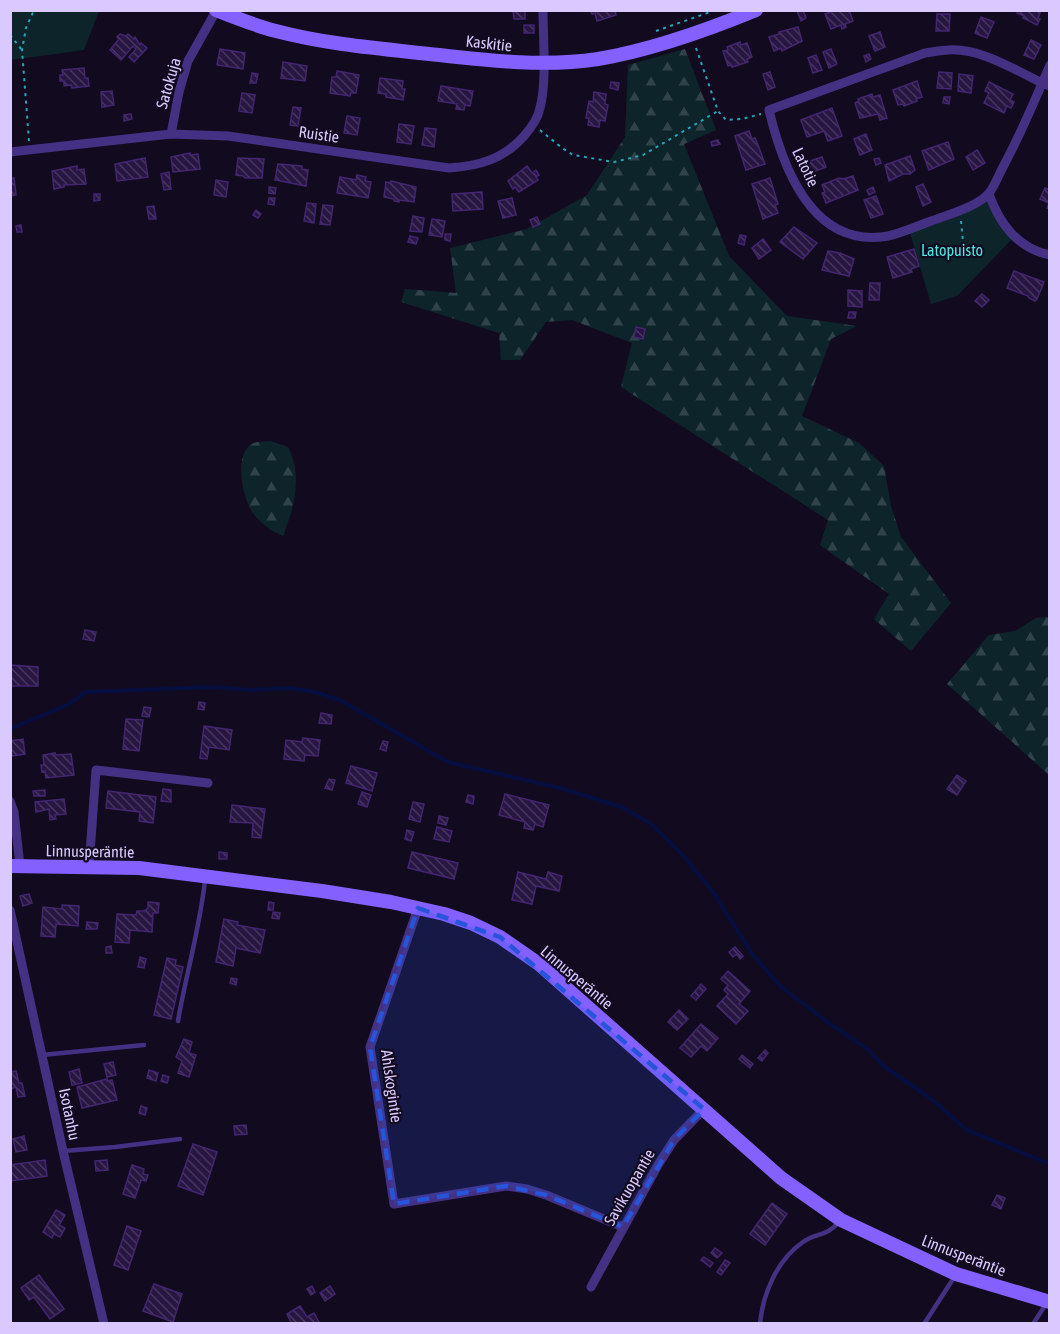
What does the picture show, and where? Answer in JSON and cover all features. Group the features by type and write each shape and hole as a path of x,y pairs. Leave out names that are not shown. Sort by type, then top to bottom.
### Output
{"street":[{"name":"Ruistie","path":"10,152 171,134 228,136 449,168 465,167 499,157 514,147 534,124 543,97 543,10"},
{"name":"Kaskitie","path":"216,11 277,32 332,42 489,60 543,57 598,59 692,34 754,11"},
{"name":"Satokuja","path":"171,134 188,61 216,11"},
{"path":"769,110 925,53 950,50 979,54 1046,85"},
{"path":"1050,65 1046,85 989,194 1001,220 1014,237 1037,253 1050,255"},
{"name":"Latotie","path":"769,110 787,171 805,199 821,218 844,233 867,237 888,236 960,209 989,194"},
{"path":"89,867 96,770 208,783"},
{"path":"10,801 14,812 15,866"},
{"name":"Linnusperäntie","path":"15,866 139,868 322,891 418,908 471,923 500,937 538,964 781,1178 841,1220 956,1274 1049,1302"},
{"name":"Ahlskogintie","path":"418,908 370,1047 394,1203 506,1186 546,1195 623,1227"},
{"name":"Isotanhu","path":"10,909 63,1151 104,1323"},
{"name":"Savikuopantie","path":"591,1287 657,1165 674,1140 704,1109"}],"lane":[{"path":"178,1021 198,931 206,877"},
{"path":"42,1055 144,1045"},
{"path":"63,1151 180,1139"},
{"path":"760,1323 761,1310 775,1273 790,1253 805,1240 831,1231 841,1220"},
{"path":"924,1323 956,1274"},
{"path":"1032,1323 1049,1302"}],"path":[{"path":"30,150 21,50 26,28 34,10"},
{"path":"652,32 716,10"},
{"path":"692,34 718,111 726,120 769,110"},
{"path":"10,35 21,50"},
{"path":"534,124 573,155 614,162 643,155 718,111"},
{"path":"960,209 964,252"}],"highlighted area":[{"path":"418,908 500,937 704,1109 674,1140 623,1227 546,1195 506,1186 394,1204 370,1047"}],"green space":[{"path":"11,10 99,11 84,50 11,60"},
{"path":"685,49 716,130 684,144 729,256 787,316 857,326 831,339 802,416 859,443 884,466 891,506 901,537 951,603 911,651 874,619 889,594 820,545 828,520 621,387 632,343 572,320 546,322 520,360 501,360 499,333 401,302 405,289 456,293 450,248 527,229 587,195 625,137 628,65"},
{"name":"Latopuisto","path":"989,194 1014,237 957,296 931,304 909,229"},
{"path":"270,441 288,447 295,469 295,492 291,514 283,536 259,521 249,507 243,488 241,467 246,449 254,443"},
{"path":"1047,617 1050,620 1049,775 947,684 989,635 1015,631 1036,618"}],"building":[{"path":"513,10 525,10 525,19 514,19"},
{"path":"590,10 615,10 616,15 597,21 595,13 592,14"},
{"path":"803,10 806,18 801,21 797,11"},
{"path":"836,10 849,10 853,21 845,24 846,27 842,29 841,25 831,29 825,14"},
{"path":"1018,10 1041,10 1037,25 1023,18 1024,16 1017,13"},
{"path":"937,14 950,14 949,31 936,31"},
{"path":"981,17 994,22 987,38 975,33"},
{"path":"524,25 534,25 534,33 524,33"},
{"path":"798,27 802,41 782,51 781,48 774,51 769,37"},
{"path":"880,32 885,47 875,51 869,36"},
{"path":"120,34 126,36 128,34 134,39 135,37 140,45 141,43 147,48 134,62 129,57 136,49 133,46 121,60 110,50 119,39 117,37"},
{"path":"1031,40 1041,45 1034,59 1024,55"},
{"path":"740,42 741,45 747,43 752,57 747,59 748,62 728,66 723,51"},
{"path":"220,49 245,53 243,69 217,65"},
{"path":"831,49 837,64 829,68 823,52"},
{"path":"869,54 871,59 866,62 864,56"},
{"path":"816,55 822,70 813,73 808,58"},
{"path":"283,62 307,66 305,81 281,78"},
{"path":"84,68 89,86 72,88 71,85 64,86 64,81 60,81 60,75 63,75 62,70"},
{"path":"337,71 359,75 356,93 351,93 350,96 330,93 332,77 336,77"},
{"path":"770,72 775,87 768,90 763,74"},
{"path":"939,72 952,73 951,89 937,88"},
{"path":"252,73 258,74 256,83 250,83"},
{"path":"959,74 973,76 971,93 958,91"},
{"path":"380,78 403,81 402,89 405,89 403,100 378,93"},
{"path":"917,81 922,97 904,106 903,104 898,105 893,90"},
{"path":"611,82 619,83 618,90 610,88"},
{"path":"989,82 1013,94 1010,100 1014,102 1011,108 1007,106 1004,113 984,103 989,93 985,91"},
{"path":"441,86 473,91 470,106 465,105 464,110 456,109 457,104 438,101"},
{"path":"112,91 114,105 102,107 101,92"},
{"path":"594,92 606,94 605,104 608,105 605,121 600,120 599,127 588,125 589,118 586,118 589,101 593,102"},
{"path":"242,93 255,95 252,113 239,111"},
{"path":"872,94 873,97 880,95 887,118 880,120 878,114 860,118 855,103 859,101 858,99"},
{"path":"944,97 950,97 949,104 943,103"},
{"path":"293,107 301,108 298,126 290,125"},
{"path":"832,108 842,136 828,141 824,131 807,137 801,120"},
{"path":"131,114 132,119 124,121 124,115"},
{"path":"347,116 360,118 357,135 344,133"},
{"path":"399,124 414,126 411,144 397,142"},
{"path":"425,128 436,129 434,147 422,145"},
{"path":"749,131 752,139 755,138 765,164 746,170 735,136"},
{"path":"866,134 872,150 860,155 854,139"},
{"path":"718,140 720,144 712,146 711,142"},
{"path":"948,142 954,159 929,170 922,151"},
{"path":"977,150 985,163 973,170 966,157"},
{"path":"190,153 190,155 198,154 200,169 173,172 171,157"},
{"path":"910,156 915,170 889,181 885,165"},
{"path":"822,157 826,167 810,173 807,162"},
{"path":"145,158 148,177 117,181 115,164"},
{"path":"238,158 264,159 262,178 245,178 236,175"},
{"path":"879,158 881,163 876,165 874,159"},
{"path":"278,164 302,166 302,169 308,170 306,186 275,180"},
{"path":"77,166 77,170 84,169 86,184 64,185 64,187 54,189 52,171"},
{"path":"527,166 532,173 536,170 539,175 536,177 538,180 519,192 515,187 513,189 508,181"},
{"path":"169,172 171,189 164,190 161,174"},
{"path":"357,175 366,177 365,181 371,182 368,198 337,193 340,177 356,180"},
{"path":"853,176 858,190 826,203 822,185 839,178"},
{"path":"14,178 16,195 10,196 10,179"},
{"path":"770,178 778,204 775,205 778,213 763,219 752,184"},
{"path":"216,180 228,182 226,197 214,195"},
{"path":"391,181 416,187 414,202 399,200 399,202 384,197 386,182 391,183"},
{"path":"923,184 931,202 923,206 916,187"},
{"path":"269,187 276,188 275,194 269,193"},
{"path":"873,187 875,192 869,195 867,190"},
{"path":"1045,188 1050,190 1050,209 1047,208 1049,203 1040,199"},
{"path":"482,192 483,209 453,211 452,194"},
{"path":"94,194 100,194 100,200 94,201"},
{"path":"876,196 883,214 871,218 864,200"},
{"path":"269,198 275,198 274,205 268,204"},
{"path":"512,198 516,215 503,218 498,201"},
{"path":"307,203 316,204 314,223 304,221"},
{"path":"323,205 333,206 330,225 320,224"},
{"path":"154,206 156,219 149,219 147,207"},
{"path":"256,210 261,214 258,218 253,215"},
{"path":"413,216 424,218 422,232 410,231"},
{"path":"537,217 540,224 533,227 530,220"},
{"path":"432,219 445,221 442,237 429,235"},
{"path":"21,225 22,232 17,232 16,226"},
{"path":"794,227 817,243 803,259 780,242"},
{"path":"445,234 451,234 450,241 445,240"},
{"path":"740,235 746,236 744,245 738,243"},
{"path":"410,236 418,238 416,244 408,242"},
{"path":"763,239 771,250 759,259 752,248"},
{"path":"914,249 919,266 911,269 912,272 893,278 887,257"},
{"path":"828,251 854,259 849,276 822,270"},
{"path":"1014,271 1044,282 1035,301 1007,288"},
{"path":"870,283 880,283 879,300 869,300"},
{"path":"848,290 862,291 862,307 848,306"},
{"path":"982,294 989,300 982,307 975,301"},
{"path":"849,312 856,312 855,318 848,318"},
{"path":"636,327 645,329 643,339 634,337"},
{"path":"85,630 96,632 94,641 83,639"},
{"path":"10,665 38,667 38,686 11,686"},
{"path":"199,702 205,703 204,710 198,709"},
{"path":"144,707 151,708 149,717 142,716"},
{"path":"321,713 332,715 331,724 319,723"},
{"path":"126,719 143,720 139,751 123,749"},
{"path":"204,726 232,730 229,750 209,747 207,759 200,758"},
{"path":"303,738 320,740 318,756 305,755 304,761 284,759 286,740 302,742"},
{"path":"23,739 25,754 12,756 10,741"},
{"path":"383,741 388,742 386,751 380,749"},
{"path":"55,753 55,755 71,754 74,775 46,778 41,765 44,765 43,755"},
{"path":"351,766 377,773 372,791 346,783"},
{"path":"957,775 966,781 957,795 947,789"},
{"path":"329,779 335,780 332,790 325,788"},
{"path":"163,789 171,790 171,802 161,801"},
{"path":"45,790 45,796 34,796 33,791"},
{"path":"108,791 156,797 153,823 139,821 140,812 106,808"},
{"path":"362,792 371,795 367,807 358,804"},
{"path":"505,794 549,805 543,827 535,824 533,830 524,828 525,822 499,815"},
{"path":"468,795 474,796 473,804 466,802"},
{"path":"64,799 66,814 55,815 56,819 50,820 49,809 36,812 35,802"},
{"path":"413,802 424,804 420,822 409,819"},
{"path":"232,805 265,809 261,838 252,837 253,823 230,822"},
{"path":"439,816 448,818 446,825 438,823"},
{"path":"437,827 452,831 449,842 434,839"},
{"path":"407,830 414,832 411,841 405,839"},
{"path":"219,852 227,853 227,859 219,859"},
{"path":"412,852 458,863 454,879 408,868"},
{"path":"518,872 546,879 548,872 562,876 559,891 536,886 532,904 512,900"},
{"path":"29,894 32,903 23,906 20,896"},
{"path":"148,902 159,903 158,913 153,913 152,932 130,930 129,943 115,942 117,914 136,915 137,911 144,911 148,908"},
{"path":"269,902 274,903 273,910 268,910"},
{"path":"62,905 79,906 78,926 56,924 55,937 41,936 43,907 62,909"},
{"path":"273,912 280,913 279,919 272,918"},
{"path":"224,919 238,922 237,925 265,930 260,953 236,948 233,966 216,962"},
{"path":"87,922 98,923 97,929 86,929"},
{"path":"111,946 112,953 106,953 106,947"},
{"path":"735,947 743,956 740,959 737,954 733,957 729,952"},
{"path":"140,957 146,959 144,968 138,967"},
{"path":"167,958 176,960 175,965 183,967 171,1019 154,1015"},
{"path":"728,971 750,991 739,1004 748,1011 736,1024 717,1006 728,994 724,990 728,985 721,979"},
{"path":"231,978 237,979 236,985 230,983"},
{"path":"701,984 706,989 696,1000 691,996"},
{"path":"679,1010 688,1019 677,1030 668,1022"},
{"path":"701,1024 718,1038 707,1051 701,1046 691,1057 680,1048"},
{"path":"184,1039 192,1042 189,1053 196,1055 189,1077 178,1073 182,1061 176,1057"},
{"path":"765,1050 768,1053 762,1061 758,1058"},
{"path":"742,1055 753,1064 750,1068 739,1059"},
{"path":"113,1062 116,1075 107,1077 104,1064"},
{"path":"79,1069 82,1083 72,1085 69,1072"},
{"path":"149,1070 158,1073 156,1081 147,1078"},
{"path":"16,1071 25,1096 18,1097 16,1087 10,1089 10,1072"},
{"path":"163,1075 169,1077 167,1083 161,1081"},
{"path":"107,1079 107,1081 112,1080 117,1100 82,1108 77,1087"},
{"path":"141,1106 147,1108 145,1115 139,1113"},
{"path":"246,1125 247,1134 235,1135 234,1126"},
{"path":"24,1136 27,1150 16,1152 13,1139"},
{"path":"193,1144 217,1152 203,1195 178,1186"},
{"path":"45,1160 47,1176 10,1181 10,1165"},
{"path":"107,1160 108,1170 96,1171 95,1161"},
{"path":"132,1165 144,1169 143,1174 148,1175 146,1181 141,1180 135,1198 123,1194"},
{"path":"997,1195 1005,1198 1001,1209 992,1205"},
{"path":"772,1203 787,1214 765,1245 750,1234"},
{"path":"56,1210 65,1215 59,1225 65,1228 60,1237 54,1234 52,1238 43,1232"},
{"path":"127,1226 141,1231 128,1270 114,1265"},
{"path":"715,1248 722,1253 717,1258 711,1253"},
{"path":"704,1257 713,1263 710,1267 701,1260"},
{"path":"725,1260 730,1263 721,1275 717,1272"},
{"path":"39,1275 64,1309 50,1319 34,1297 29,1300 21,1288"},
{"path":"154,1284 182,1294 173,1322 143,1311"},
{"path":"312,1286 315,1292 311,1295 307,1289"},
{"path":"330,1286 335,1294 325,1301 320,1293"},
{"path":"300,1306 307,1317 314,1313 320,1324 292,1324 287,1314"}],"waterway":[{"path":"10,729 69,704 86,692 212,687 251,690 290,688 315,692 340,700 448,762 560,788 622,807 650,823 681,853 711,889 753,955 779,985 869,1050 882,1065 930,1098 967,1130 1050,1164"}]}
